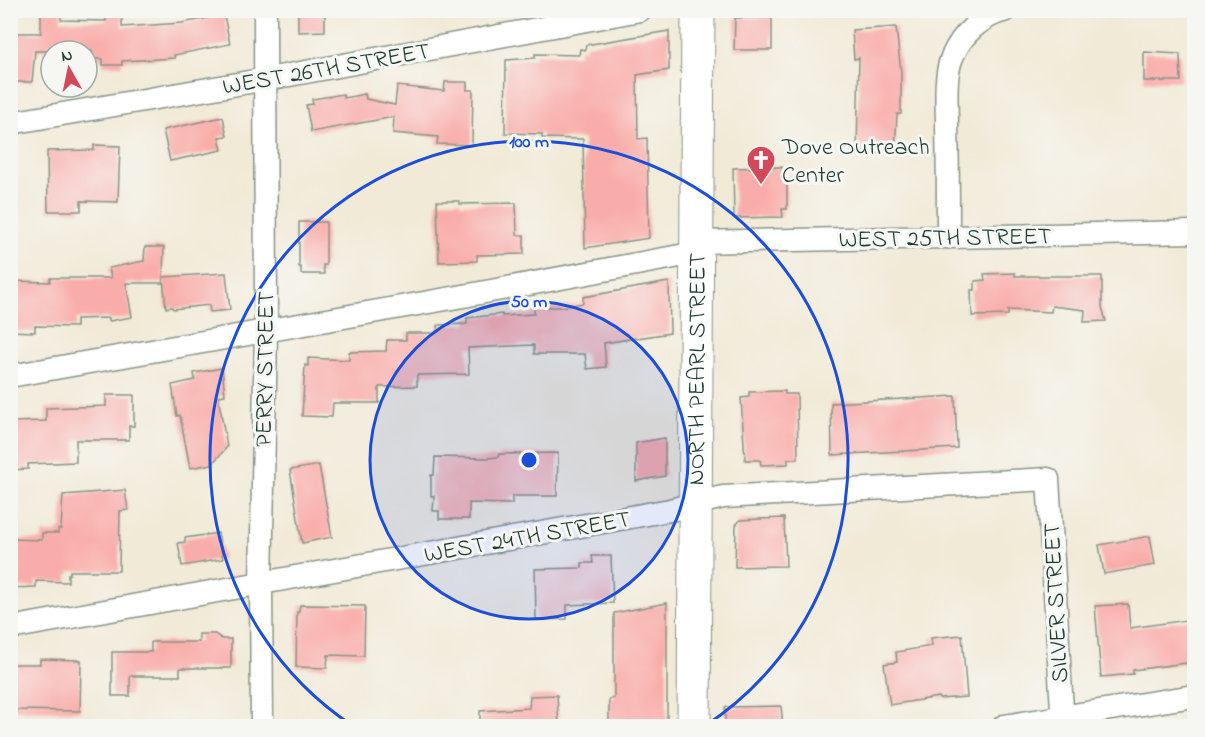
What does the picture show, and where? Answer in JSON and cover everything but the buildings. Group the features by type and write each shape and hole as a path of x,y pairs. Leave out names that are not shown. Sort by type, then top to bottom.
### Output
{"street":[{"name":"PERRY STREET","path":"262,726 261,584 266,331 265,10"},
{"name":"WEST 26TH STREET","path":"10,123 640,10"},
{"name":"NORTH PEARL STREET","path":"694,726 698,10"},
{"path":"948,237 947,85 951,59 962,39 975,24 1006,10"},
{"name":"WEST 25TH STREET","path":"10,376 469,295 696,247 948,237 1194,232"},
{"name":"WEST 24TH STREET","path":"10,628 696,505 723,497 1048,479"},
{"name":"SILVER STREET","path":"1048,479 1062,722"},
{"path":"1004,726 1062,722 1194,696"}],"place":[{"name":"Dove Outreach Center","path":"761,186"}]}
